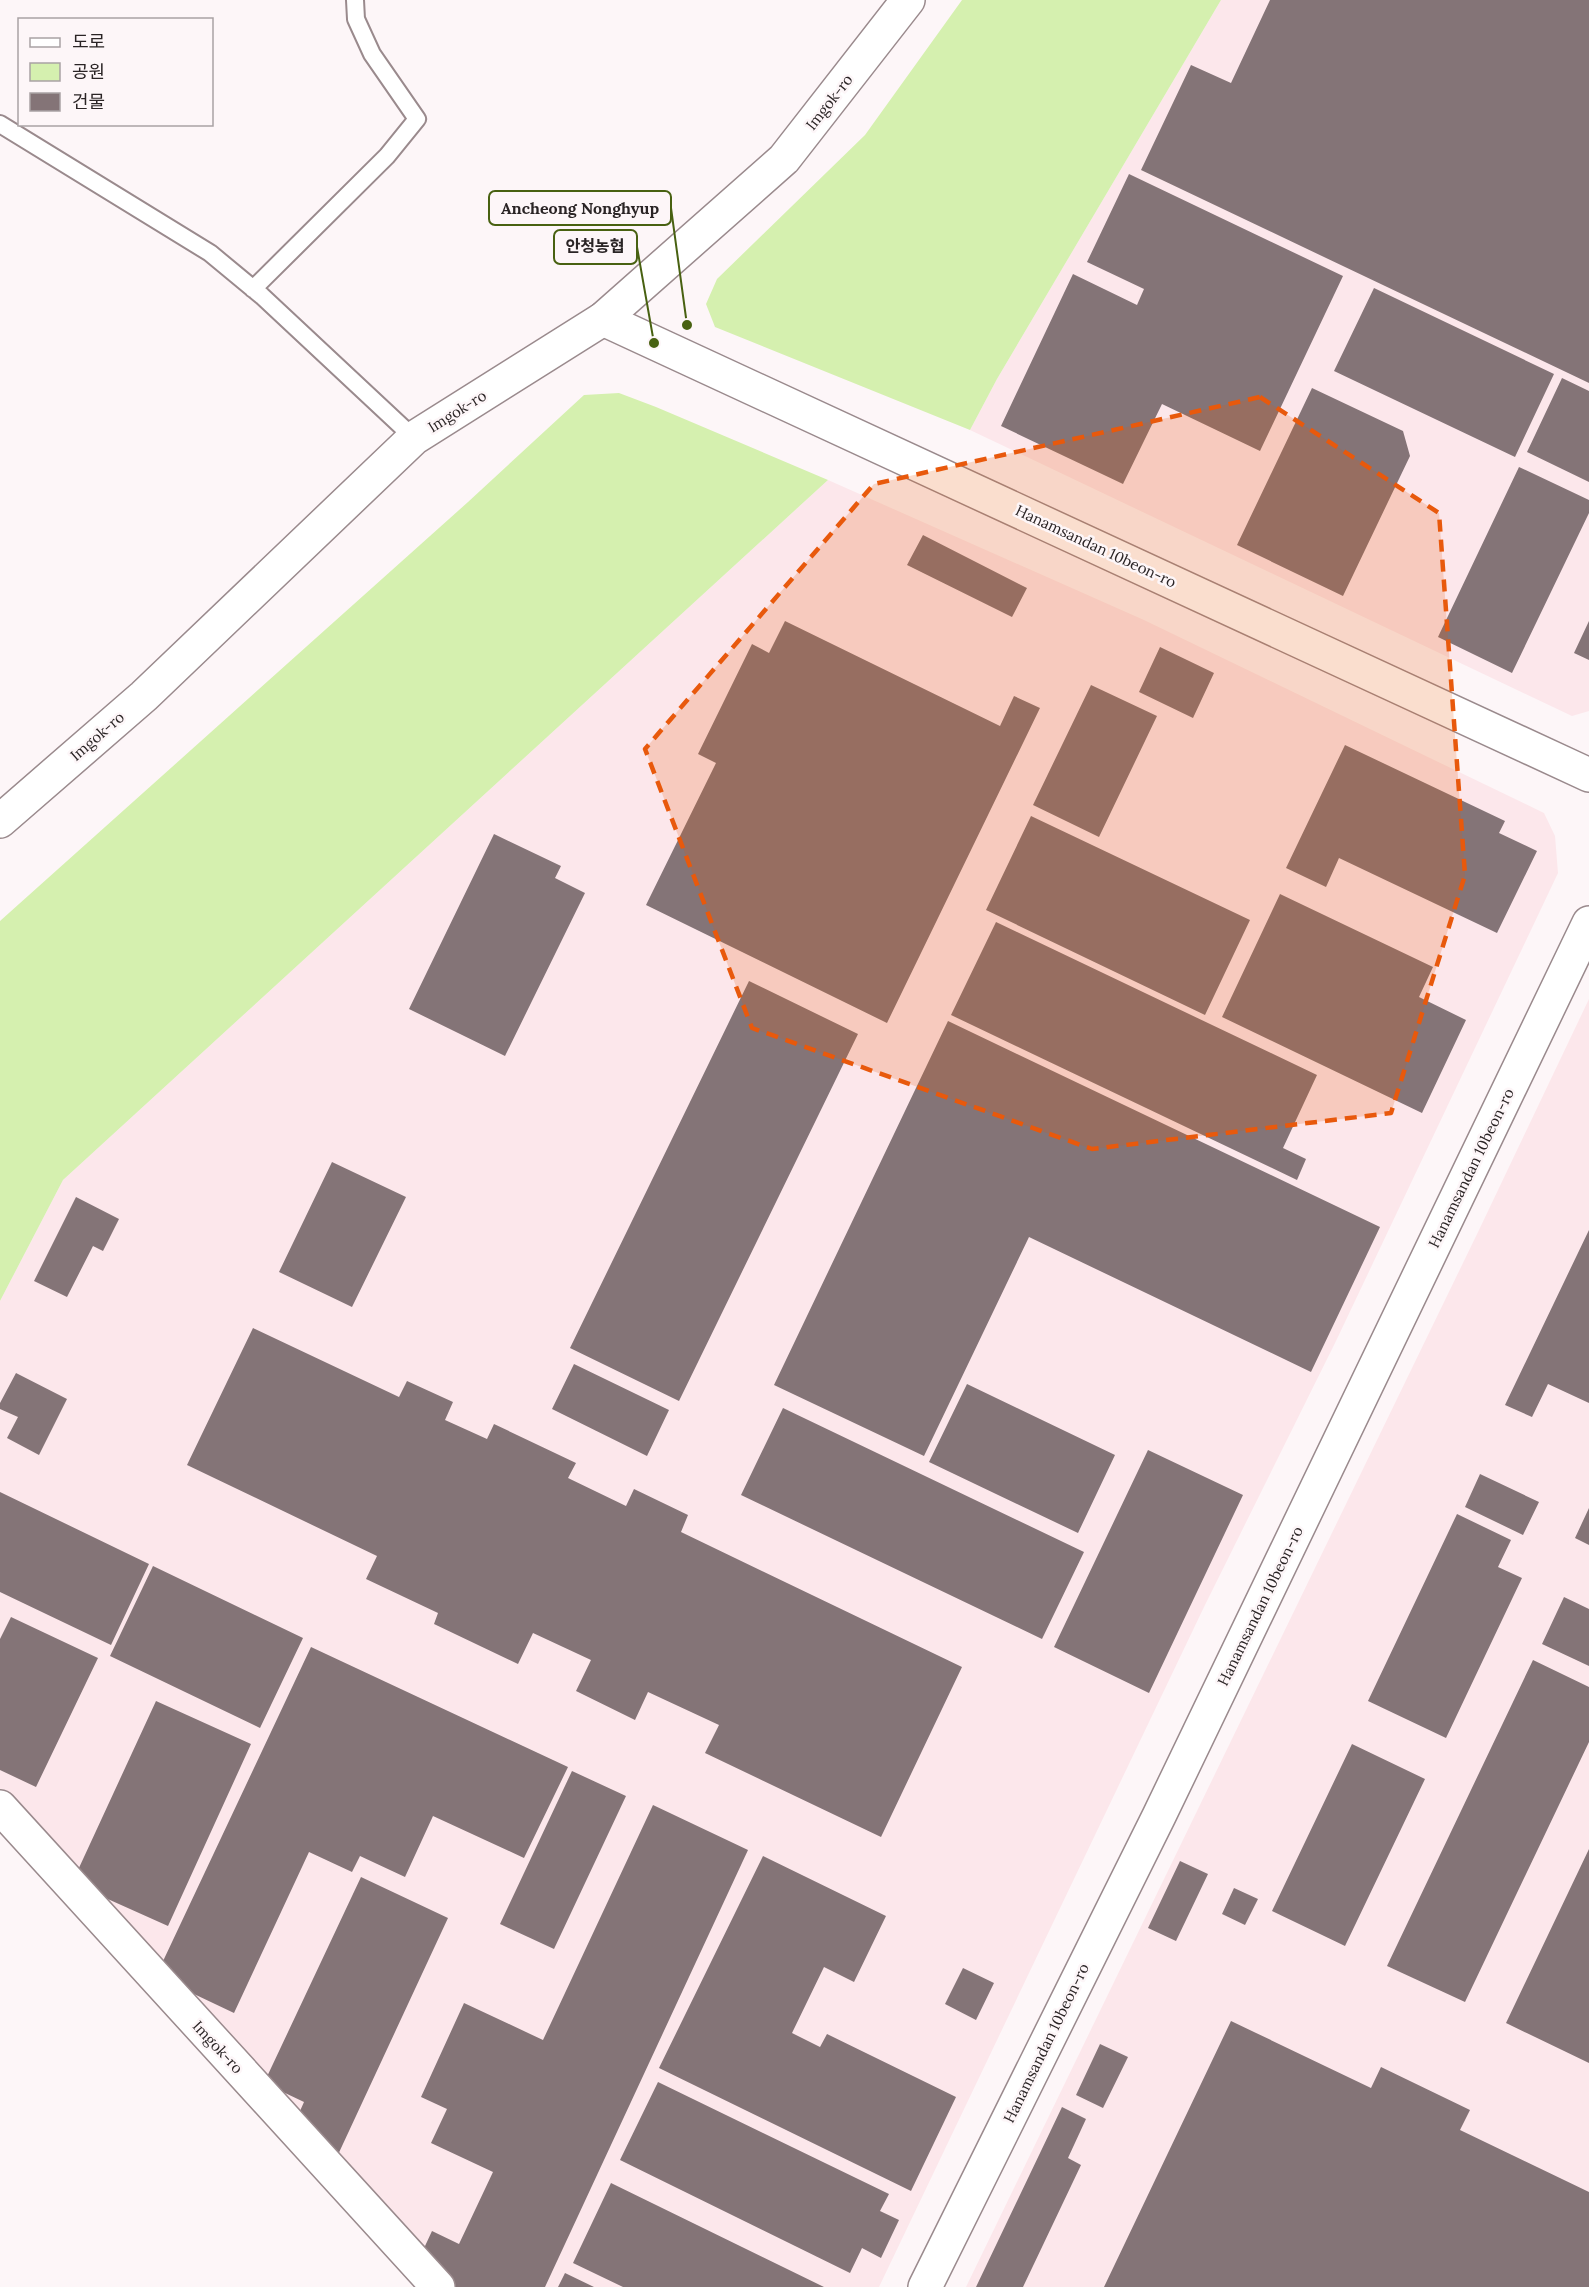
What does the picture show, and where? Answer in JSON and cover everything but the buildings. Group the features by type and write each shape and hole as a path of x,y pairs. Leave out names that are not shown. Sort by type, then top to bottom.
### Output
{"street":[{"name":"Imgok-ro","path":"0,821 144,696 414,438 603,319 784,159 908,0"},
{"name":"Hanamsandan 10beon-ro","path":"603,319 1589,775"},
{"name":"Hanamsandan 10beon-ro","path":"925,2287 1159,1816 1589,922"},
{"name":"Imgok-ro","path":"0,1806 438,2287"}],"lane":[{"path":"253,289 387,156 417,118 372,54 356,20 355,0"},
{"path":"0,124 210,253 253,289 414,438"}],"highlighted area":[{"path":"1260,397 1439,513 1465,875 1391,1113 1092,1149 752,1028 645,749 874,484"}],"shaded area":[{"path":"1221,0 1589,0 1589,711 1572,716 970,430 997,379"},
{"path":"828,480 1144,620 1544,813 1555,836 1558,873 1336,1341 1204,1607 879,2287 428,2287 0,1815 0,1301 63,1180"},
{"path":"1589,999 1589,2287 966,2287 1479,1230"}],"green space":[{"path":"962,0 1221,0 997,379 970,430 715,327 706,304 717,279 865,135"},
{"path":"619,393 828,480 63,1180 0,1301 0,921 468,502 584,395"}],"place":[{"name":"Ancheong Nonghyup","path":"687,325"},
{"name":"안청농협","path":"654,343"}]}
